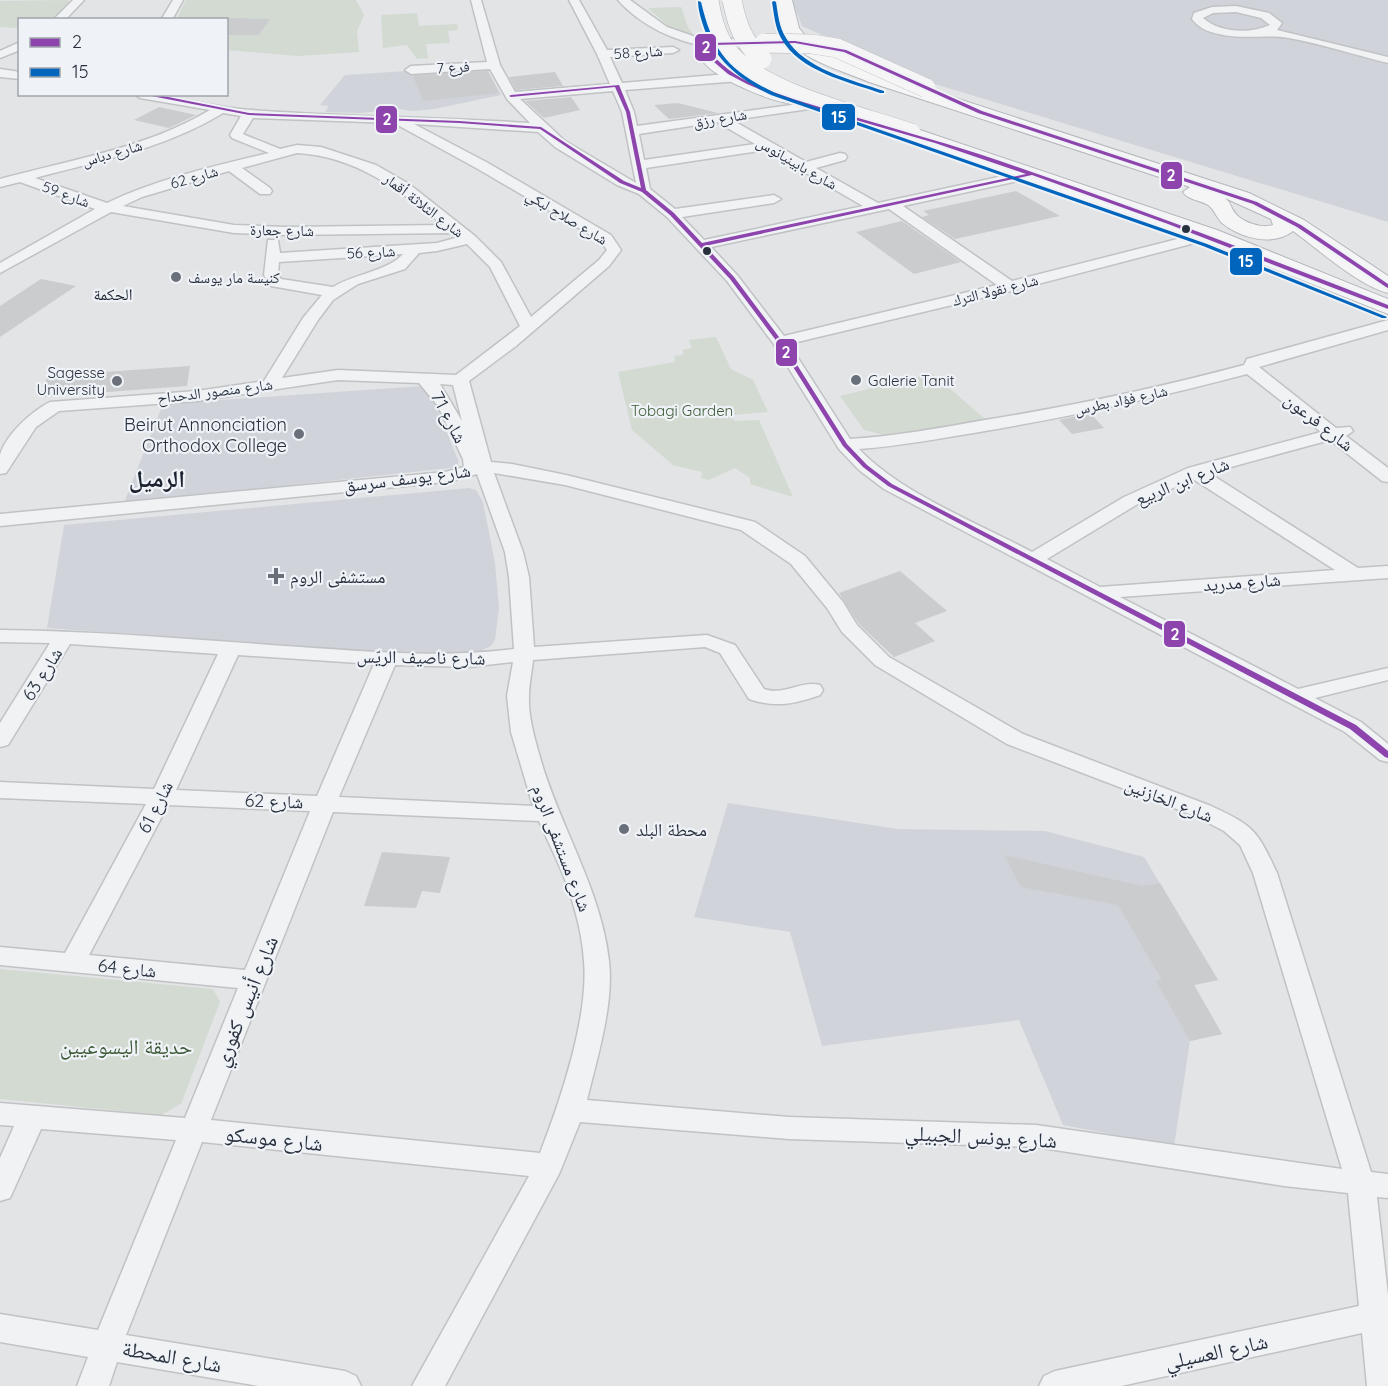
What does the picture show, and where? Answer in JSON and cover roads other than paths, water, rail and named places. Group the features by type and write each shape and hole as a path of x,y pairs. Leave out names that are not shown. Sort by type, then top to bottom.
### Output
{"highway":[{"path":"709,0 711,18 718,37 737,62 780,86 919,128 1179,213 1388,293"},
{"path":"732,0 741,36 762,59 790,75 919,128 946,145"},
{"path":"765,0 776,39 795,56 832,74 1206,197 1219,203 1222,211 1244,227 1269,233 1284,228 1284,223 1277,213"},
{"path":"784,0 795,38 814,52 874,78 1234,194 1277,213 1388,286"},
{"path":"980,111 837,48 802,43 710,44 705,48 710,59 739,77 809,105 946,145 1209,235 1388,307"},
{"path":"1179,213 1208,216 1222,211"}],"street":[{"path":"60,18 79,0"},
{"path":"167,18 177,0"},
{"path":"476,0 494,65 511,96 541,128 560,144 622,182 642,185 672,214 732,278 780,342 845,445 865,466 890,485 1353,727 1388,755"},
{"path":"574,0 603,54 627,112 642,185"},
{"path":"623,0 674,35 688,41 710,44"},
{"path":"1207,0 1265,15 1276,23 1270,30"},
{"path":"1236,9 1198,8 1197,19 1208,27 1239,34 1270,30 1299,31 1388,54"},
{"path":"1270,30 1388,60"},
{"path":"0,55 18,46"},
{"name":"شارع 58","path":"603,54 673,50"},
{"name":"فرع 7","path":"411,70 494,65"},
{"path":"0,73 18,76"},
{"path":"511,96 739,77"},
{"path":"150,96 249,114 459,122 541,128"},
{"name":"شارع رزق","path":"631,131 809,105"},
{"name":"شارع دباس","path":"0,183 142,145 196,124 219,110"},
{"path":"459,122 507,120 520,117 525,112"},
{"path":"249,114 236,135 275,152"},
{"name":"شارع بابينيانوس","path":"719,118 875,207"},
{"name":"شارع صلاح لبكي","path":"395,119 483,166 606,238 613,246 612,254 604,263 510,343 460,380"},
{"path":"638,165 767,146"},
{"name":"شارع الثلاثة أقمار","path":"275,152 309,149 370,168 404,187 470,239 496,265 528,326"},
{"name":"شارع 62","path":"0,269 66,229 146,191 231,166 269,158 275,152"},
{"path":"804,167 840,157"},
{"path":"231,166 265,191"},
{"path":"701,245 1031,174"},
{"name":"شارع 59","path":"23,177 86,202 110,208"},
{"path":"672,214 774,199"},
{"path":"892,204 1010,287"},
{"name":"شارع جعارة","path":"110,208 234,229 275,231 456,229"},
{"path":"275,231 271,275 276,283 335,292"},
{"name":"شارع نقولا الترك","path":"780,342 1010,287 1209,235"},
{"name":"شارع 56","path":"272,258 437,247 470,239"},
{"path":"270,384 311,318 335,292 353,281 400,266 414,249"},
{"name":"شارع فؤاد بطرس","path":"845,445 893,441 1066,412 1154,394 1388,325"},
{"name":"شارع فؤاد بطرس","path":"1255,366 1388,334"},
{"name":"شارع فرعون","path":"1255,366 1388,467"},
{"name":"شارع منصور الدحداح","path":"0,469 33,418 51,408 85,403 197,396 348,374 425,380 460,380"},
{"name":"شارع 71","path":"425,380 438,391 444,401 472,459 467,467 446,477"},
{"name":"شارع مستشفى الروم","path":"428,1386 549,1166 571,1110 589,1038 596,992 597,962 586,905 538,791 522,732 519,696 524,654 522,602 514,552 483,467 460,380"},
{"name":"شارع فرعون","path":"1339,432 1388,477"},
{"name":"شارع ابن الربيع","path":"1032,560 1130,501 1194,472 1339,432"},
{"name":"شارع يوسف سرسق","path":"0,520 446,477 483,467 497,466 566,480 735,522 762,534 798,560"},
{"path":"1194,472 1354,574"},
{"name":"شارع الخازنين","path":"798,560 836,606 849,627 882,661 1015,740 1203,812 1232,825 1250,840 1265,873 1374,1185 1376,1316 1383,1386"},
{"name":"شارع مدريد","path":"1095,592 1388,572"},
{"name":"شارع ناصيف الريّس","path":"0,636 64,638 387,659 469,661 524,654 707,641 728,649 756,694 771,699 783,699 813,690"},
{"name":"شارع 63","path":"0,740 64,638"},
{"name":"شارع 61","path":"72,963 162,796 231,648"},
{"name":"شارع أنيس كفوري","path":"93,1386 107,1345 325,803 387,659"},
{"path":"1294,696 1388,674"},
{"name":"شارع 62","path":"0,790 548,814"},
{"name":"شارع 64","path":"0,956 254,980"},
{"name":"شارع يونس الجبيلي","path":"571,1110 789,1128 1036,1136 1284,1174 1374,1185"},
{"name":"شارع موسكو","path":"0,1114 193,1130 549,1166"},
{"path":"0,1188 32,1118"},
{"name":"شارع العسيلي","path":"1055,1386 1376,1316"},
{"name":"شارع المحطة","path":"0,1328 345,1386"}],"place":[{"name":"كنيسة مار يوسف","path":"176,277"},
{"name":"Galerie Tanit","path":"856,380"},
{"name":"Sagesse University","path":"117,381"},
{"name":"Beirut Annonciation Orthodox College","path":"299,434"},
{"name":"مستشفى الروم","path":"276,576"},
{"name":"محطة البلد","path":"624,829"}],"district":[{"name":"الحكمة","path":"113,294"},
{"name":"الرميل","path":"157,478"}],"park label":[{"name":"Tobagi Garden","path":"682,410"},
{"name":"حديقة اليسوعيين","path":"126,1046"}]}
